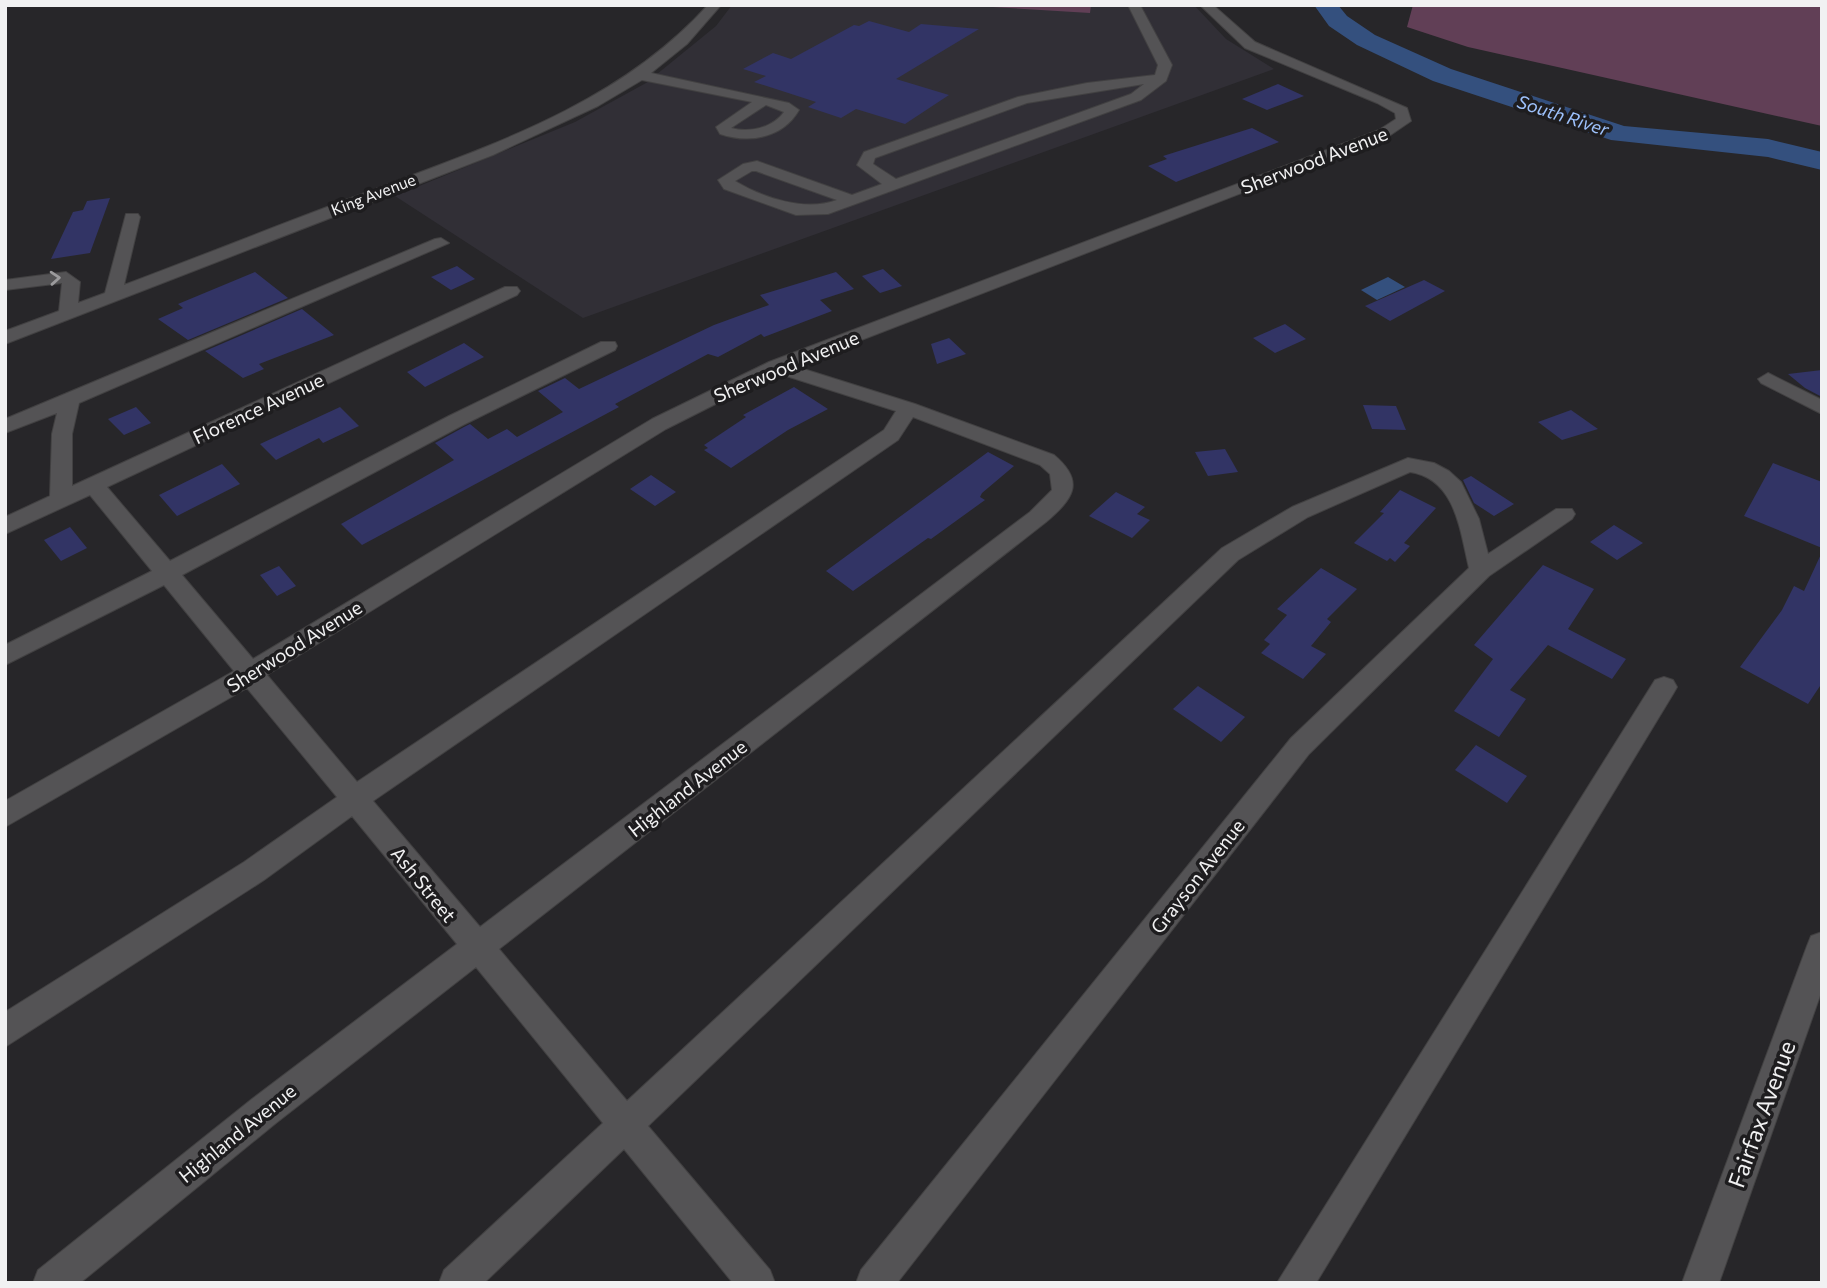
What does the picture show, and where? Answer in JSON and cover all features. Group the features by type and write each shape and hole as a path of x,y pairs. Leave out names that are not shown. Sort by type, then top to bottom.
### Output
{"street":[{"name":"King Avenue","path":"5,338 505,142 569,114 639,75 674,50 715,5"},
{"path":"853,201 757,166 748,167 726,180 730,186 796,210 828,209 853,201 1136,97 1161,78 1163,60 1134,5"},
{"name":"Sherwood Avenue","path":"5,815 249,674 659,424 776,366 1384,133 1404,121 1402,111 1382,100 1250,45 1206,5"},
{"path":"639,75 764,100"},
{"path":"894,185 869,170 865,165 869,155 1023,100 1087,87 1161,78"},
{"path":"113,296 132,216"},
{"path":"5,427 441,243"},
{"path":"5,285 66,277 71,282 68,313"},
{"name":"Florence Avenue","path":"5,526 511,291"},
{"path":"5,656 437,431 608,346"},
{"name":"Highland Avenue","path":"51,1283 264,1111 478,950 1017,533 1062,494 1065,485 1063,474 1047,460 908,408 776,366"},
{"path":"1769,379 1822,408"},
{"path":"61,498 62,434 70,398"},
{"path":"5,1031 254,871 355,799 891,435 908,408"},
{"path":"457,1283 1230,554 1300,512 1408,465 1419,465 1434,470 1463,503 1472,525 1481,570"},
{"name":"Ash Street","path":"93,484 757,1283"},
{"name":"Grayson Avenue","path":"874,1283 1300,746 1481,570 1564,514"},
{"path":"1295,1283 1664,687"},
{"name":"Fairfax Avenue","path":"1700,1283 1822,946"}],"shaded area":[{"path":"732,5 1194,5 1226,39 1274,69 583,318 395,196 575,122 646,83 716,26"},
{"path":"959,5 1091,5 1090,13"},
{"path":"1413,5 1821,5 1822,126 1468,47 1407,27"}],"water":[{"path":"1388,277 1405,287 1377,300 1361,290"}],"building":[{"path":"869,21 909,32 921,24 979,29 896,79 949,95 905,124 856,109 841,118 808,107 816,102 754,82 766,76 743,69 773,53 791,59 854,25 859,26"},
{"path":"1278,84 1304,96 1267,110 1242,99"},
{"path":"1252,128 1279,142 1176,182 1148,166 1167,159 1163,156"},
{"path":"110,198 90,253 51,259 73,212 83,210 87,201"},
{"path":"457,266 475,279 451,290 431,277"},
{"path":"883,269 902,286 880,293 862,276"},
{"path":"255,272 288,298 188,340 158,319 183,308 178,304"},
{"path":"836,272 854,289 820,300 832,311 764,337 761,334 718,357 708,354 615,404 619,407 362,545 341,524 454,460 435,443 464,427 470,424 488,439 507,429 517,437 563,412 538,391 565,378 579,389 714,325 769,305 760,295"},
{"path":"1424,280 1445,291 1390,321 1365,306"},
{"path":"302,309 334,335 259,364 264,369 243,378 205,351"},
{"path":"1285,324 1306,339 1275,353 1253,338"},
{"path":"949,338 966,354 937,364 931,344"},
{"path":"464,343 484,357 425,387 407,372"},
{"path":"1822,370 1822,397 1788,374"},
{"path":"794,387 828,409 788,430 731,468 704,450 708,448 704,445 746,417 743,415"},
{"path":"1363,405 1396,406 1406,430 1372,429"},
{"path":"136,407 151,423 124,435 108,419"},
{"path":"340,407 359,426 323,443 319,438 276,460 260,444"},
{"path":"1571,410 1598,429 1562,440 1538,422"},
{"path":"1225,449 1238,472 1208,476 1195,452"},
{"path":"988,452 1014,466 982,493 980,497 985,500 853,591 826,571"},
{"path":"1773,463 1822,482 1822,548 1744,516"},
{"path":"222,464 240,484 177,516 159,495"},
{"path":"651,475 676,492 655,506 630,489"},
{"path":"1471,476 1514,504 1494,516 1474,503 1463,480"},
{"path":"1400,490 1436,508 1404,543 1410,546 1395,562 1390,558 1387,561 1354,543 1384,513 1380,512"},
{"path":"1116,492 1145,507 1137,514 1150,520 1132,538 1089,516"},
{"path":"1614,525 1643,543 1617,560 1590,542"},
{"path":"70,527 87,548 61,561 44,540"},
{"path":"1822,552 1822,683 1808,704 1740,667 1782,610 1794,586 1804,591"},
{"path":"1543,565 1594,589 1568,629 1626,659 1612,679 1548,645 1510,690 1526,699 1499,737 1454,711 1493,659 1474,645"},
{"path":"279,566 296,586 277,596 260,575"},
{"path":"1321,568 1357,589 1327,619 1331,622 1311,646 1326,654 1303,679 1261,653 1270,644 1264,640 1287,615 1277,609"},
{"path":"1198,686 1245,717 1221,742 1173,709"},
{"path":"1476,745 1527,776 1507,803 1455,770"}],"waterway":[{"name":"South River","path":"1326,5 1338,21 1366,40 1442,75 1621,134 1768,148 1822,161"}]}
